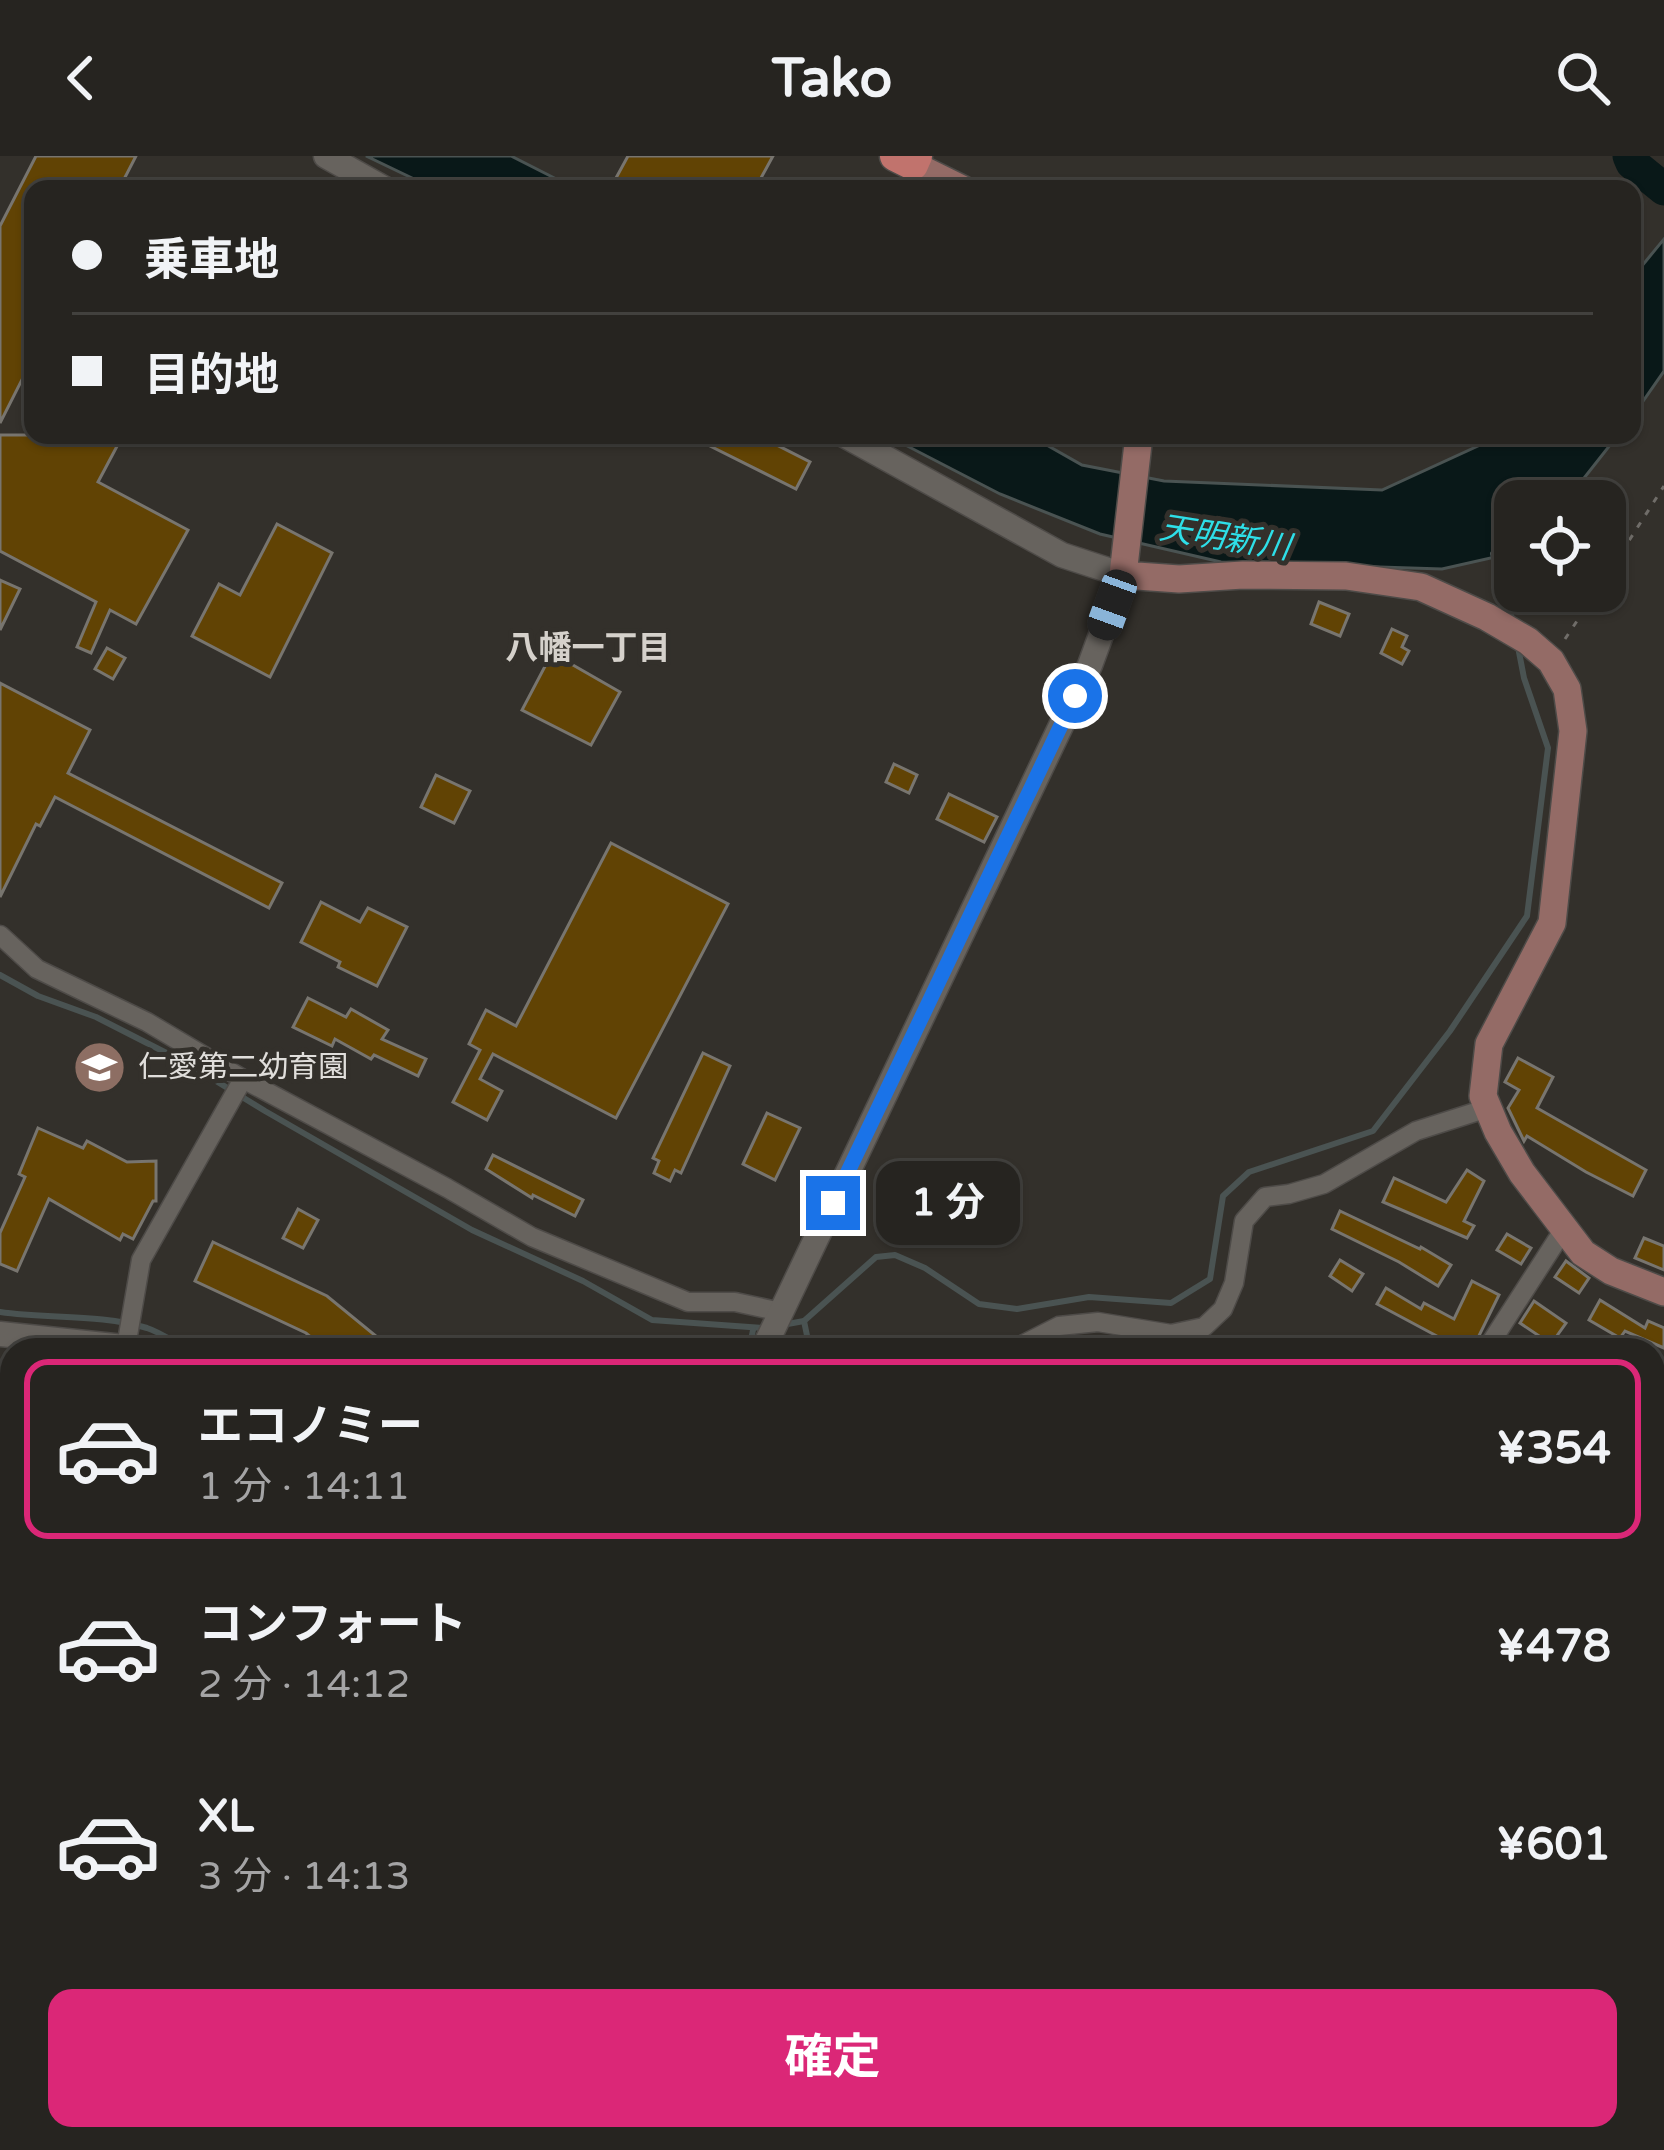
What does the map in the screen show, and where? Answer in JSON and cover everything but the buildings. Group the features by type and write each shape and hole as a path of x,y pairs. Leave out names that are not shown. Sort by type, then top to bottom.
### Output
{"main road":[{"path":"908,159 946,180"},
{"path":"1139,448 1124,563 1179,578 1346,576 1421,587 1487,616 1551,661 1567,688 1574,731 1552,923 1489,1044 1483,1096 1522,1173 1583,1253 1611,1271 1664,1292"}],"street":[{"path":"326,156 369,180"},
{"path":"769,1338 1090,665 1124,563 1062,555 860,444"},
{"path":"0,935 38,969 147,1022 532,1237 688,1302 735,1302 781,1312"},
{"path":"128,1338 141,1260 243,1079"},
{"path":"1036,1338 1059,1326 1098,1322 1171,1334 1204,1327 1222,1309 1234,1282 1244,1221 1265,1197 1324,1184 1416,1131 1488,1108"},
{"path":"1494,1338 1564,1229"},
{"path":"0,1334 39,1338"}],"path":[{"path":"1626,545 1664,486"},
{"path":"1551,661 1583,612"}],"water":[{"path":"366,156 511,156 558,180 416,180"},
{"path":"1664,239 1664,371 1641,404 1641,267"},
{"name":"天明新川","path":"903,444 1045,444 1082,465 1164,481 1382,490 1482,444 1611,444 1583,480 1494,480 1494,557 1442,569 1221,562 1100,534 1000,494"}],"waterway":[{"path":"1629,156 1664,189"},
{"path":"1493,554 1513,622"},
{"path":"782,1325 804,1321 876,1257 895,1255 925,1268 979,1304 1017,1309 1089,1297 1171,1303 1210,1279 1223,1196 1249,1172 1373,1131 1450,1031 1527,916 1548,748 1518,647"},
{"path":"0,975 190,1065 472,1230 583,1281 652,1320 763,1328"},
{"path":"0,1312 129,1324 168,1338"},
{"path":"804,1321 808,1338"},
{"path":"751,1338 753,1330"}],"place":[{"name":"仁愛第二幼育園","path":"99,1067"}],"district":[{"name":"八幡一丁目","path":"588,648"}],"route":[{"path":"833,1203 1075,696"}]}
